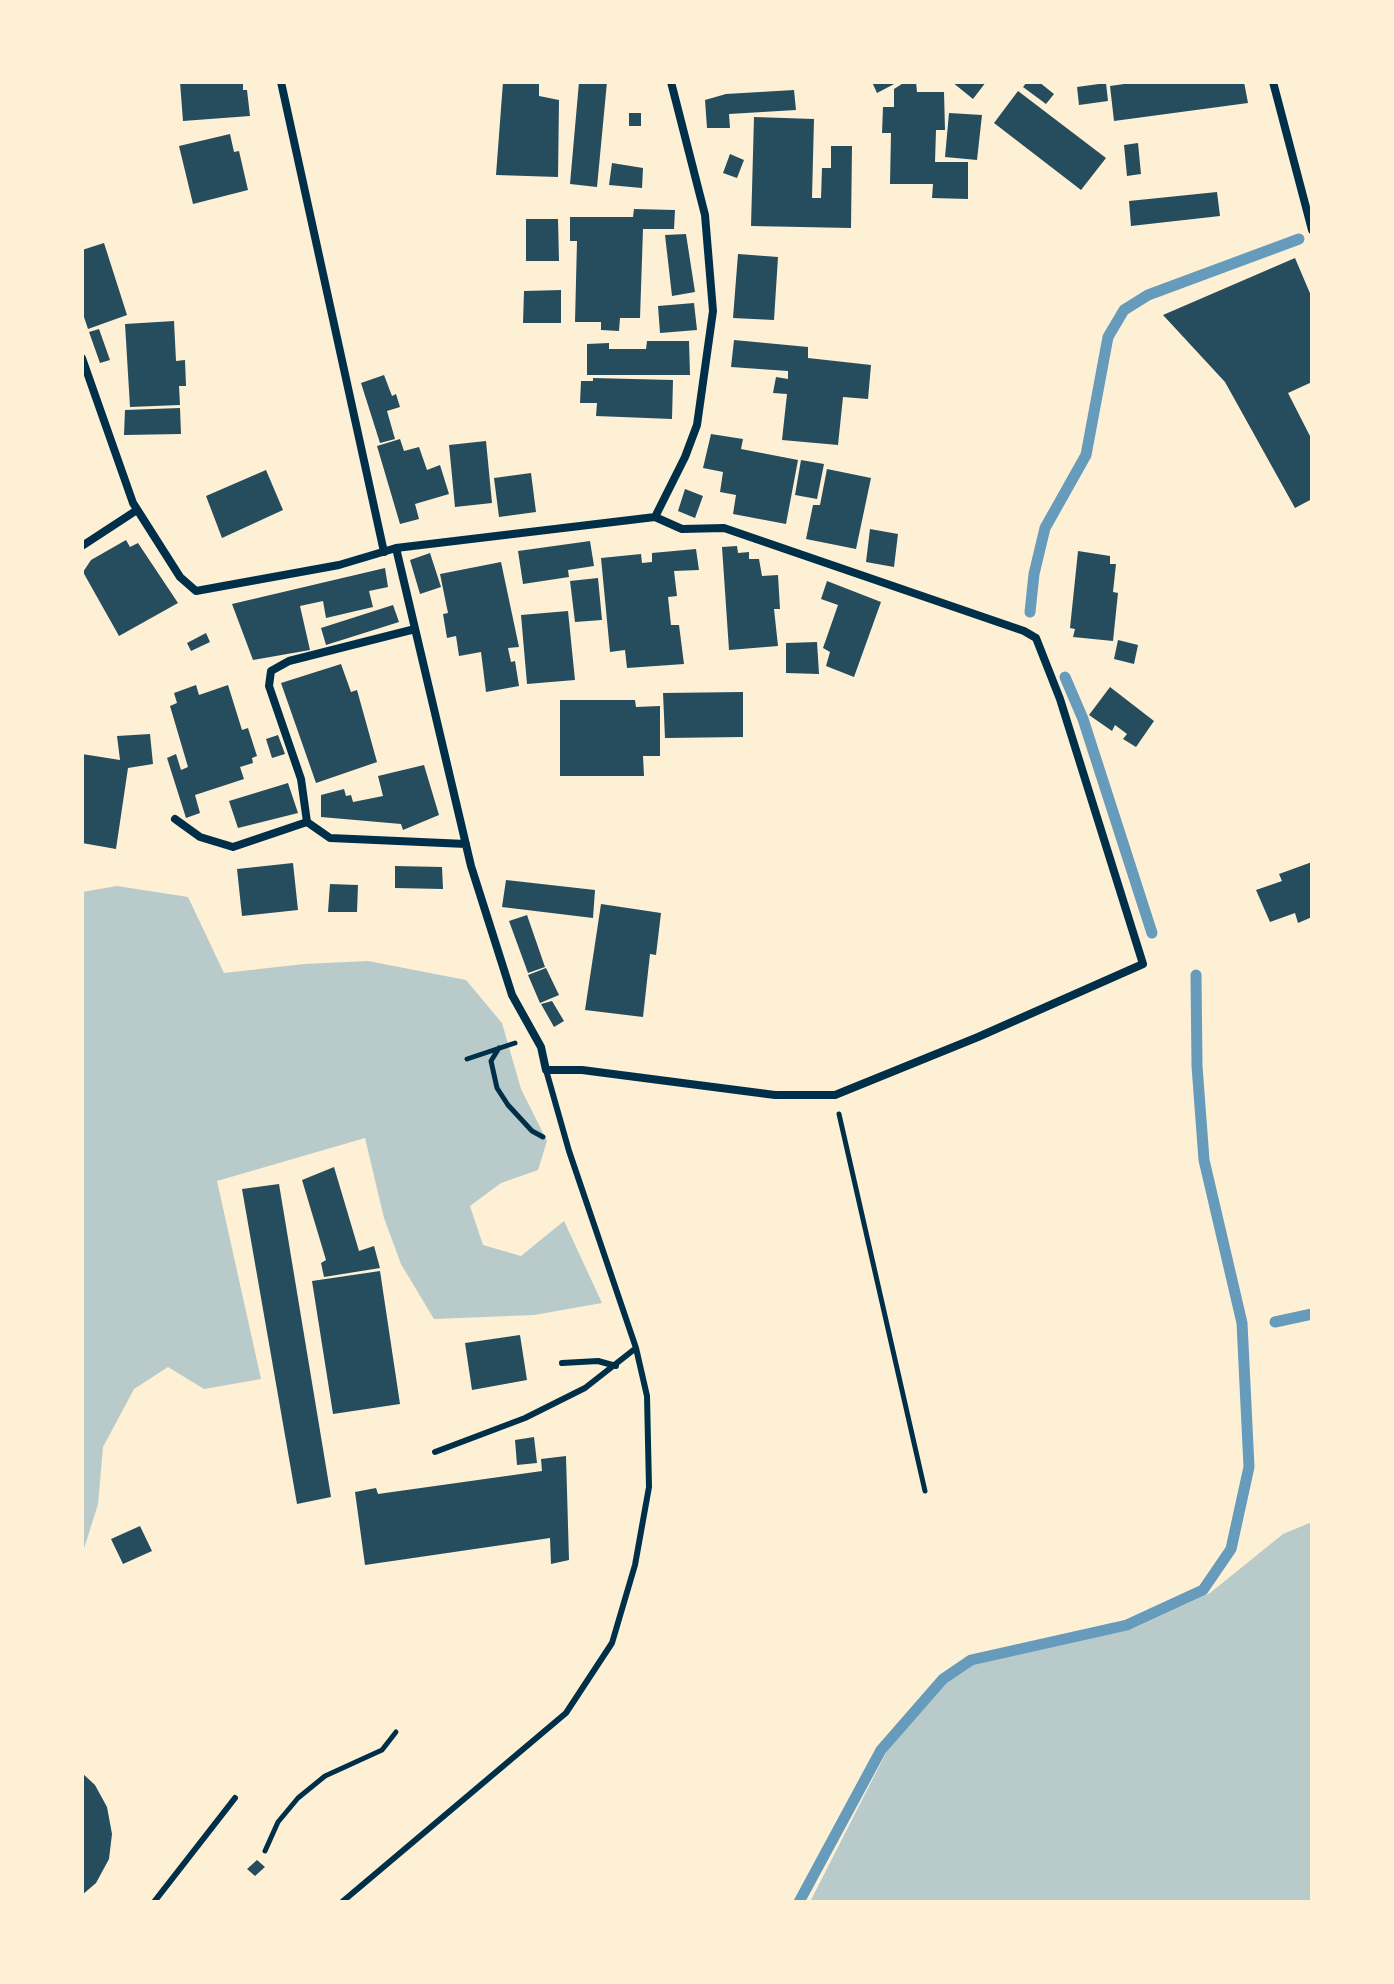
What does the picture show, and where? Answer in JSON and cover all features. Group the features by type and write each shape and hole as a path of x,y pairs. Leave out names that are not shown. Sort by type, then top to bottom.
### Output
{"street":[{"path":"281,82 384,552"},
{"path":"655,517 697,425 713,311 705,215 671,82"},
{"path":"1273,82 1312,230"},
{"path":"82,358 137,510 180,577 196,591 339,565 396,548 655,517 682,529 724,528 1024,631 1036,638 1060,699 1143,964 978,1037 835,1095 775,1095 582,1070 546,1070 536,1038 512,995 466,844 396,548"},
{"path":"82,546 137,510"},
{"path":"415,629 289,661 271,671 269,686 301,779 307,822 330,838 466,844"},
{"path":"175,819 200,837 233,847 307,822"}],"lane":[{"path":"342,1902 566,1713 612,1643 635,1565 649,1487 647,1396 636,1348 569,1151 546,1070"},
{"path":"435,1452 525,1418 585,1388 636,1348"},
{"path":"562,1363 598,1361 616,1366"},
{"path":"154,1902 235,1798"}],"path":[{"path":"467,1059 536,1038"},
{"path":"499,1048 491,1061 497,1088 508,1105 532,1131 569,1151"},
{"path":"835,1095 925,1491"},
{"path":"265,1851 278,1822 298,1798 325,1776 382,1750 396,1732"}],"shaded area":[{"path":"117,886 188,897 224,973 368,961 466,980 502,1023 521,1089 547,1141 538,1170 501,1183 470,1206 483,1245 521,1256 564,1221 602,1303 534,1315 434,1319 401,1264 384,1218 365,1138 217,1181 261,1379 204,1389 168,1367 134,1389 103,1447 98,1504 82,1555 82,892"},
{"path":"1312,1522 1312,1902 810,1902 887,1751 946,1683 974,1663 1132,1629 1210,1593 1283,1534"}],"building":[{"path":"180,82 243,82 250,116 183,121"},
{"path":"503,82 539,82 539,96 559,100 558,177 496,175"},
{"path":"579,82 607,82 597,187 570,184"},
{"path":"872,82 898,82 877,93"},
{"path":"905,82 916,82 917,92 944,92 945,130 936,130 935,162 968,162 968,199 932,198 933,184 890,184 891,133 882,133 883,107 894,107 894,89"},
{"path":"952,82 986,82 973,99"},
{"path":"1027,82 1039,82 1054,94 1046,104 1023,87"},
{"path":"1138,82 1244,82 1248,103 1114,121 1110,86"},
{"path":"1106,83 1108,101 1079,105 1077,87"},
{"path":"794,90 796,110 729,114 730,128 707,128 705,100 726,94"},
{"path":"1018,91 1106,158 1081,190 994,123"},
{"path":"629,113 641,113 641,126 629,126"},
{"path":"949,113 982,115 977,160 945,157"},
{"path":"754,117 814,119 812,198 821,198 822,168 831,168 831,146 852,146 851,228 751,226"},
{"path":"230,134 234,152 239,151 248,190 193,204 179,146"},
{"path":"1138,143 1141,174 1127,176 1124,145"},
{"path":"730,154 744,160 737,178 723,173"},
{"path":"612,163 643,168 642,188 609,185"},
{"path":"1217,192 1220,216 1131,226 1129,201"},
{"path":"634,209 675,210 674,229 643,229 640,318 620,318 619,331 601,330 601,322 575,322 577,241 570,241 570,217 633,217"},
{"path":"526,219 558,219 559,261 526,261"},
{"path":"686,234 695,292 672,296 665,235"},
{"path":"104,243 127,315 88,329 82,311 82,250"},
{"path":"738,254 778,257 774,320 733,318"},
{"path":"1295,258 1312,298 1312,382 1288,393 1312,440 1312,499 1295,508 1225,382 1163,315"},
{"path":"561,290 561,323 523,323 524,291"},
{"path":"694,303 697,330 660,333 658,306"},
{"path":"174,321 176,361 185,360 186,386 179,386 180,405 130,407 125,324"},
{"path":"99,329 110,360 100,363 89,332"},
{"path":"734,340 808,347 808,358 871,365 868,399 843,397 838,445 782,440 787,394 773,393 776,377 788,379 788,371 731,367"},
{"path":"647,341 689,341 690,375 587,375 587,344 609,343 609,349 646,349"},
{"path":"384,375 400,407 387,411 395,439 380,443 361,383"},
{"path":"593,378 673,380 672,419 596,416 597,403 580,403 581,381 593,381"},
{"path":"180,408 181,434 124,435 125,410"},
{"path":"711,434 743,439 741,449 798,460 786,524 733,514 736,495 720,492 723,472 703,468"},
{"path":"400,439 404,451 419,447 427,470 440,465 449,494 415,504 419,519 400,524 377,446"},
{"path":"486,441 492,503 455,507 449,445"},
{"path":"801,460 824,464 817,499 795,495"},
{"path":"827,469 871,478 856,549 806,539 813,505 820,505"},
{"path":"266,470 283,510 222,538 206,496"},
{"path":"531,473 536,512 499,517 494,478"},
{"path":"685,489 703,496 695,518 678,511"},
{"path":"870,529 898,534 894,567 866,562"},
{"path":"126,540 130,547 138,543 178,603 119,636 83,572 91,560"},
{"path":"590,541 594,566 568,570 569,577 523,584 518,551"},
{"path":"737,546 738,553 749,552 749,559 759,559 762,576 778,575 780,609 774,609 778,646 729,650 722,547"},
{"path":"696,549 699,570 674,571 677,596 668,597 671,625 679,625 684,664 627,668 625,650 610,652 601,558 641,554 642,563 652,562 652,553"},
{"path":"1078,551 1110,556 1110,564 1116,564 1113,592 1118,593 1113,641 1073,637 1075,629 1070,628"},
{"path":"430,553 441,587 420,594 410,560"},
{"path":"501,562 519,647 508,648 511,662 515,661 519,686 486,692 481,652 459,656 456,636 447,638 443,614 448,613 440,574"},
{"path":"385,568 388,587 369,591 373,607 326,618 323,601 300,606 310,650 253,660 232,604"},
{"path":"598,578 602,620 575,622 570,581"},
{"path":"827,581 881,602 854,677 826,666 830,652 823,648 838,605 821,599"},
{"path":"393,605 399,622 326,645 321,628"},
{"path":"568,611 575,680 527,684 521,615"},
{"path":"206,633 210,642 191,651 187,643"},
{"path":"1118,640 1138,645 1134,664 1114,659"},
{"path":"817,642 819,674 786,673 786,643"},
{"path":"341,664 351,692 357,690 377,762 316,783 281,683"},
{"path":"196,685 199,695 228,685 242,730 248,728 257,756 252,758 253,763 240,767 244,779 195,795 200,813 186,818 167,758 176,754 181,770 188,767 170,706 177,703 174,693"},
{"path":"1110,687 1154,721 1136,747 1123,739 1127,734 1115,725 1112,731 1089,715"},
{"path":"743,692 743,737 665,738 663,693"},
{"path":"560,700 635,700 636,707 660,706 660,756 643,756 644,776 560,776"},
{"path":"150,734 153,764 128,768 116,849 82,843 82,754 120,760 117,736"},
{"path":"278,735 285,754 272,758 266,739"},
{"path":"424,765 439,815 403,830 401,824 321,817 321,795 344,789 353,802 383,796 378,776"},
{"path":"288,783 298,813 238,828 229,801"},
{"path":"1312,862 1312,917 1298,923 1295,913 1270,922 1256,890 1282,881 1279,874"},
{"path":"293,863 298,910 242,916 237,869"},
{"path":"395,866 442,867 443,889 395,888"},
{"path":"506,880 595,890 593,918 502,907"},
{"path":"330,884 358,885 357,912 328,912"},
{"path":"601,904 661,913 656,955 650,954 643,1017 585,1010"},
{"path":"527,915 545,967 528,973 509,921"},
{"path":"546,968 559,995 540,1003 528,975"},
{"path":"552,1001 564,1021 554,1027 541,1004"},
{"path":"334,1167 359,1251 374,1246 380,1268 324,1277 321,1263 326,1260 302,1180"},
{"path":"279,1184 331,1497 297,1504 242,1189"},
{"path":"380,1271 400,1404 333,1414 312,1281"},
{"path":"520,1335 527,1380 472,1390 465,1343"},
{"path":"534,1437 537,1463 517,1465 515,1440"},
{"path":"566,1456 569,1560 551,1564 550,1538 365,1565 355,1492 376,1488 378,1494 542,1471 541,1459"},
{"path":"140,1526 152,1551 123,1564 111,1539"},
{"path":"82,1773 95,1785 107,1807 112,1834 109,1859 96,1883 82,1895"},
{"path":"257,1860 265,1867 255,1876 247,1869"}],"waterway":[{"path":"1030,612 1034,574 1045,528 1086,455 1108,337 1124,310 1148,295 1299,239"},
{"path":"1065,677 1083,719 1152,933"},
{"path":"799,1902 881,1750 943,1679 971,1660 1127,1625 1203,1590 1231,1549 1249,1467 1242,1323 1204,1160 1197,1066 1196,975"},
{"path":"1275,1322 1312,1314"}]}
